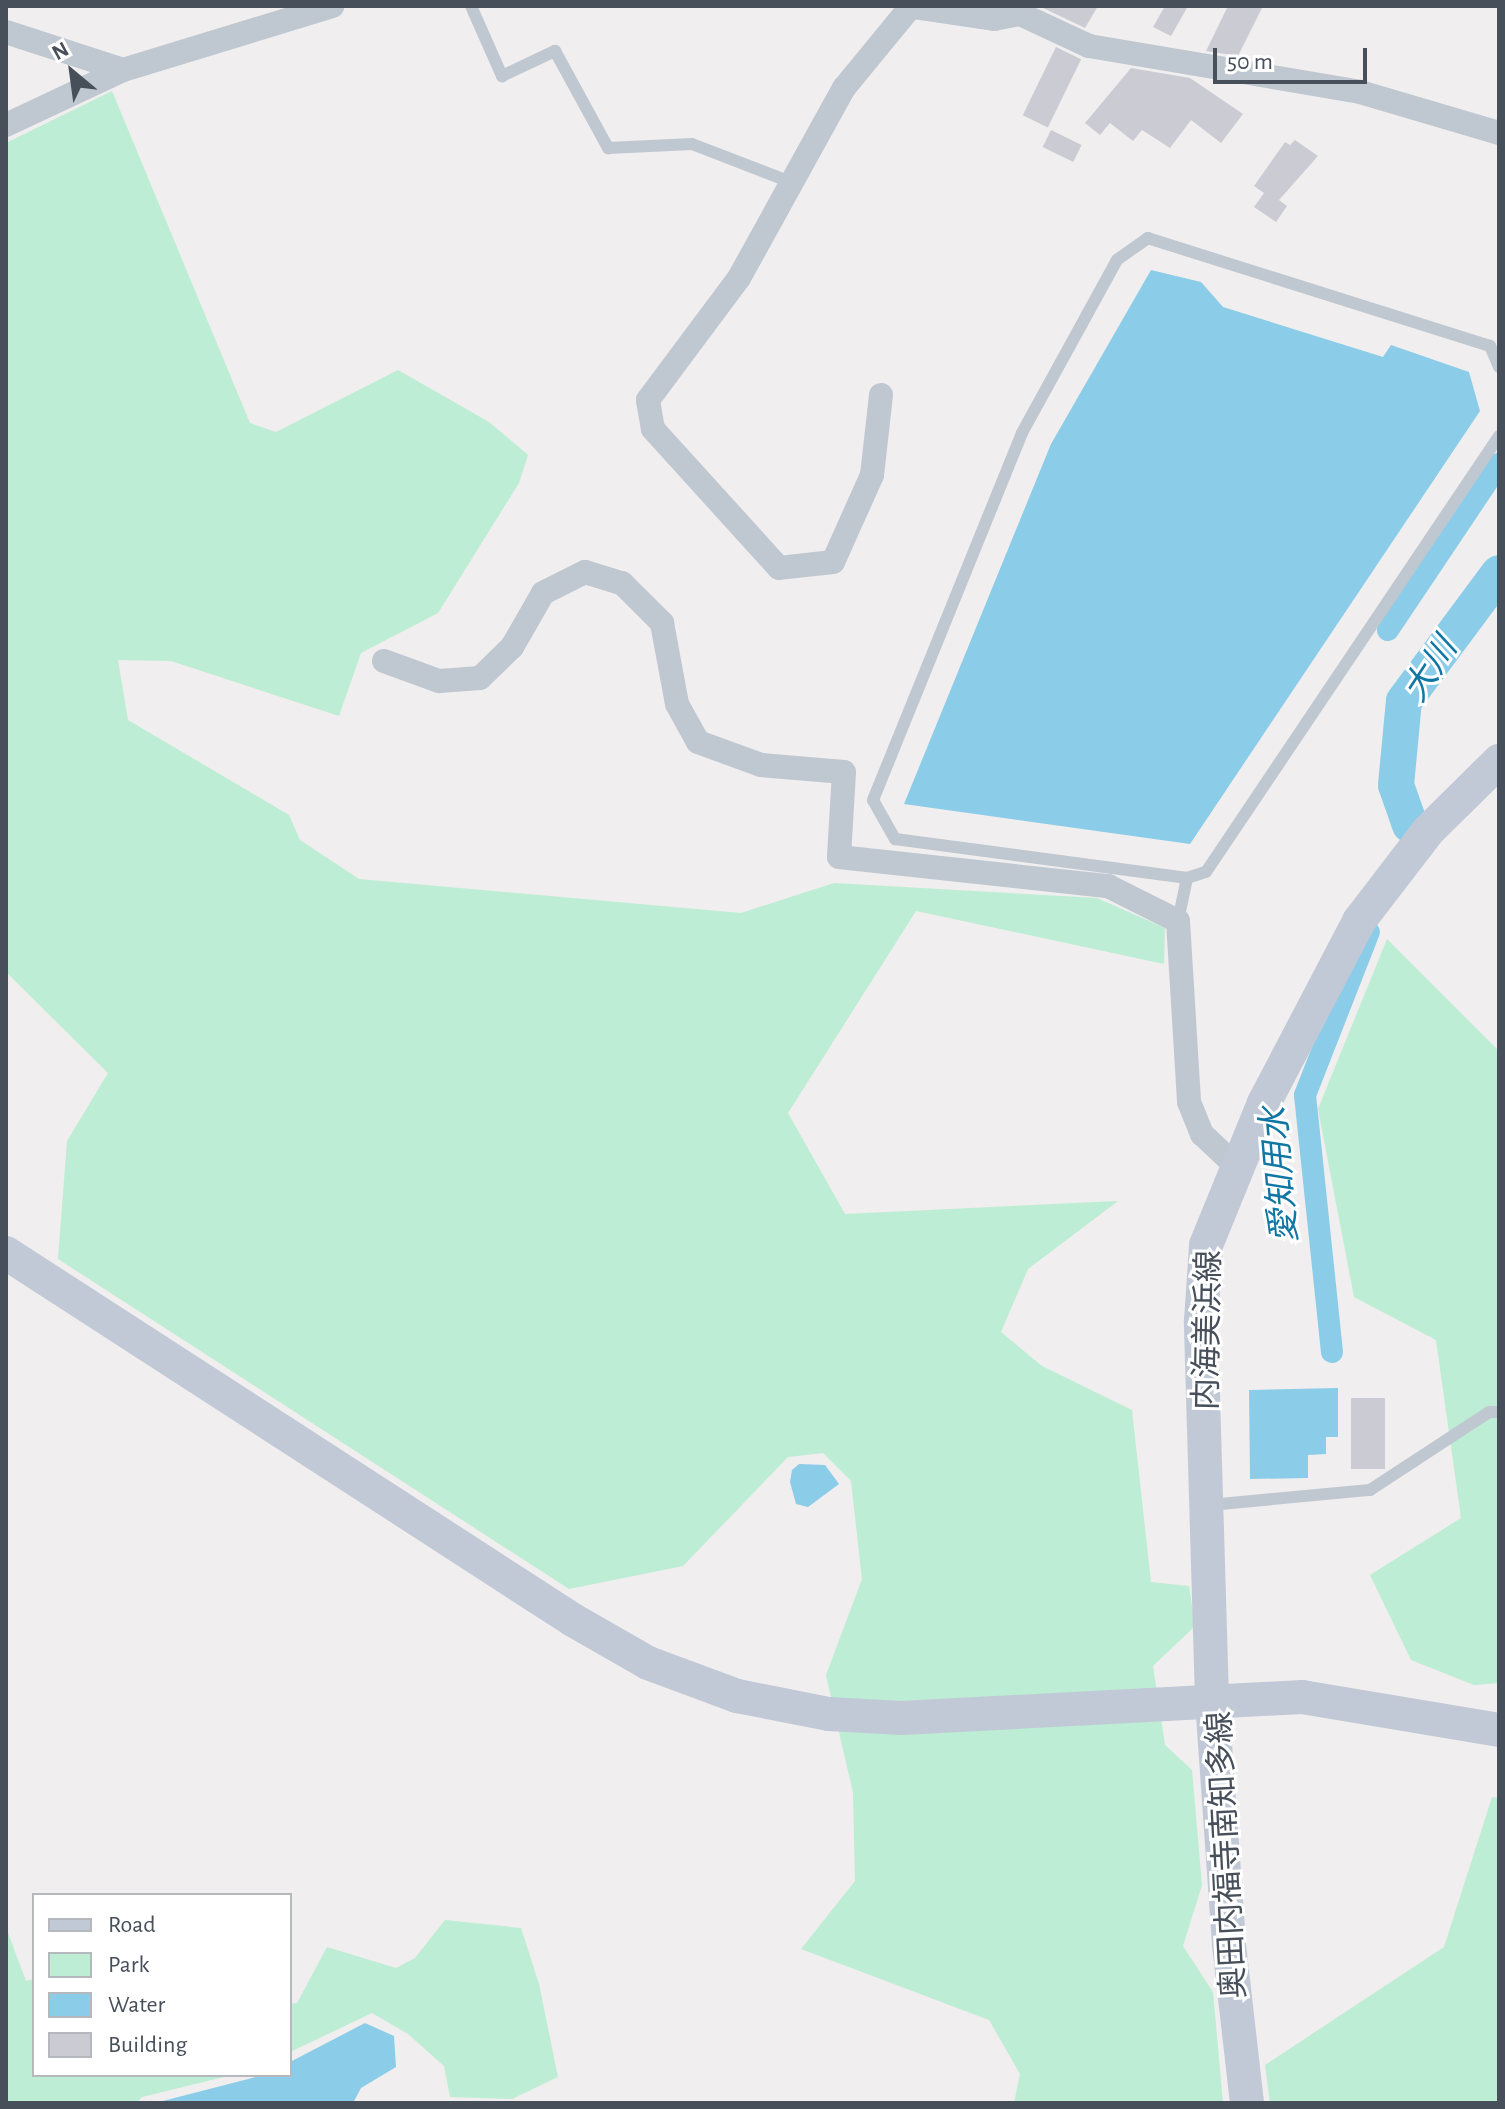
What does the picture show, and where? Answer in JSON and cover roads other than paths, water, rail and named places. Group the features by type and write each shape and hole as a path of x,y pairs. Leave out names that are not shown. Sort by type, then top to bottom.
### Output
{"main road":[{"name":"内海美浜線","path":"1212,1699 1209,1506 1201,1321 1206,1245 1237,1167 1359,921 1428,831 1499,761"},
{"path":"6,1253 573,1620 663,1668 737,1696 829,1714 901,1718 1212,1699"},
{"name":"奥田内福寺南知多線","path":"1247,2103 1229,1944 1212,1699 1302,1697 1499,1730"}],"street":[{"path":"6,125 123,70 332,6"},
{"path":"881,395 872,475 833,562 779,568 653,429 648,400 739,278 844,88 908,7 994,19 1022,10 1089,46 1360,92 1499,133"},
{"path":"6,32 123,70"},
{"path":"384,661 439,681 480,678 512,647 543,593 585,572 622,583 662,623 677,704 698,742 761,765 844,772 839,857 1108,886 1178,921 1189,1102 1202,1134 1237,1167"}],"lane":[{"path":"471,6 502,76 555,51 608,148 692,144 793,183"},
{"path":"1499,367 1490,346 1148,238 1117,260 1022,433 873,800 895,839 1187,878 1206,872 1499,436"},
{"path":"1178,921 1187,878"},
{"path":"1209,1506 1370,1490 1489,1412 1499,1412"}],"water":[{"path":"1151,270 1201,282 1223,307 1383,357 1391,345 1469,372 1480,411 1190,844 904,804 1051,444"},
{"path":"1338,1388 1338,1437 1326,1437 1326,1454 1308,1455 1308,1478 1250,1479 1249,1390"},
{"path":"799,1464 825,1465 839,1484 808,1507 796,1504 790,1482 792,1470"},
{"path":"365,2023 394,2036 396,2067 361,2088 353,2103 155,2103 256,2077 292,2077 292,2061"}],"waterway":[{"name":"愛知用水","path":"1388,630 1499,464"},
{"name":"大川","path":"1410,825 1396,785 1404,701 1499,573"},
{"name":"愛知用水","path":"1332,1352 1305,1095 1369,932"}]}
